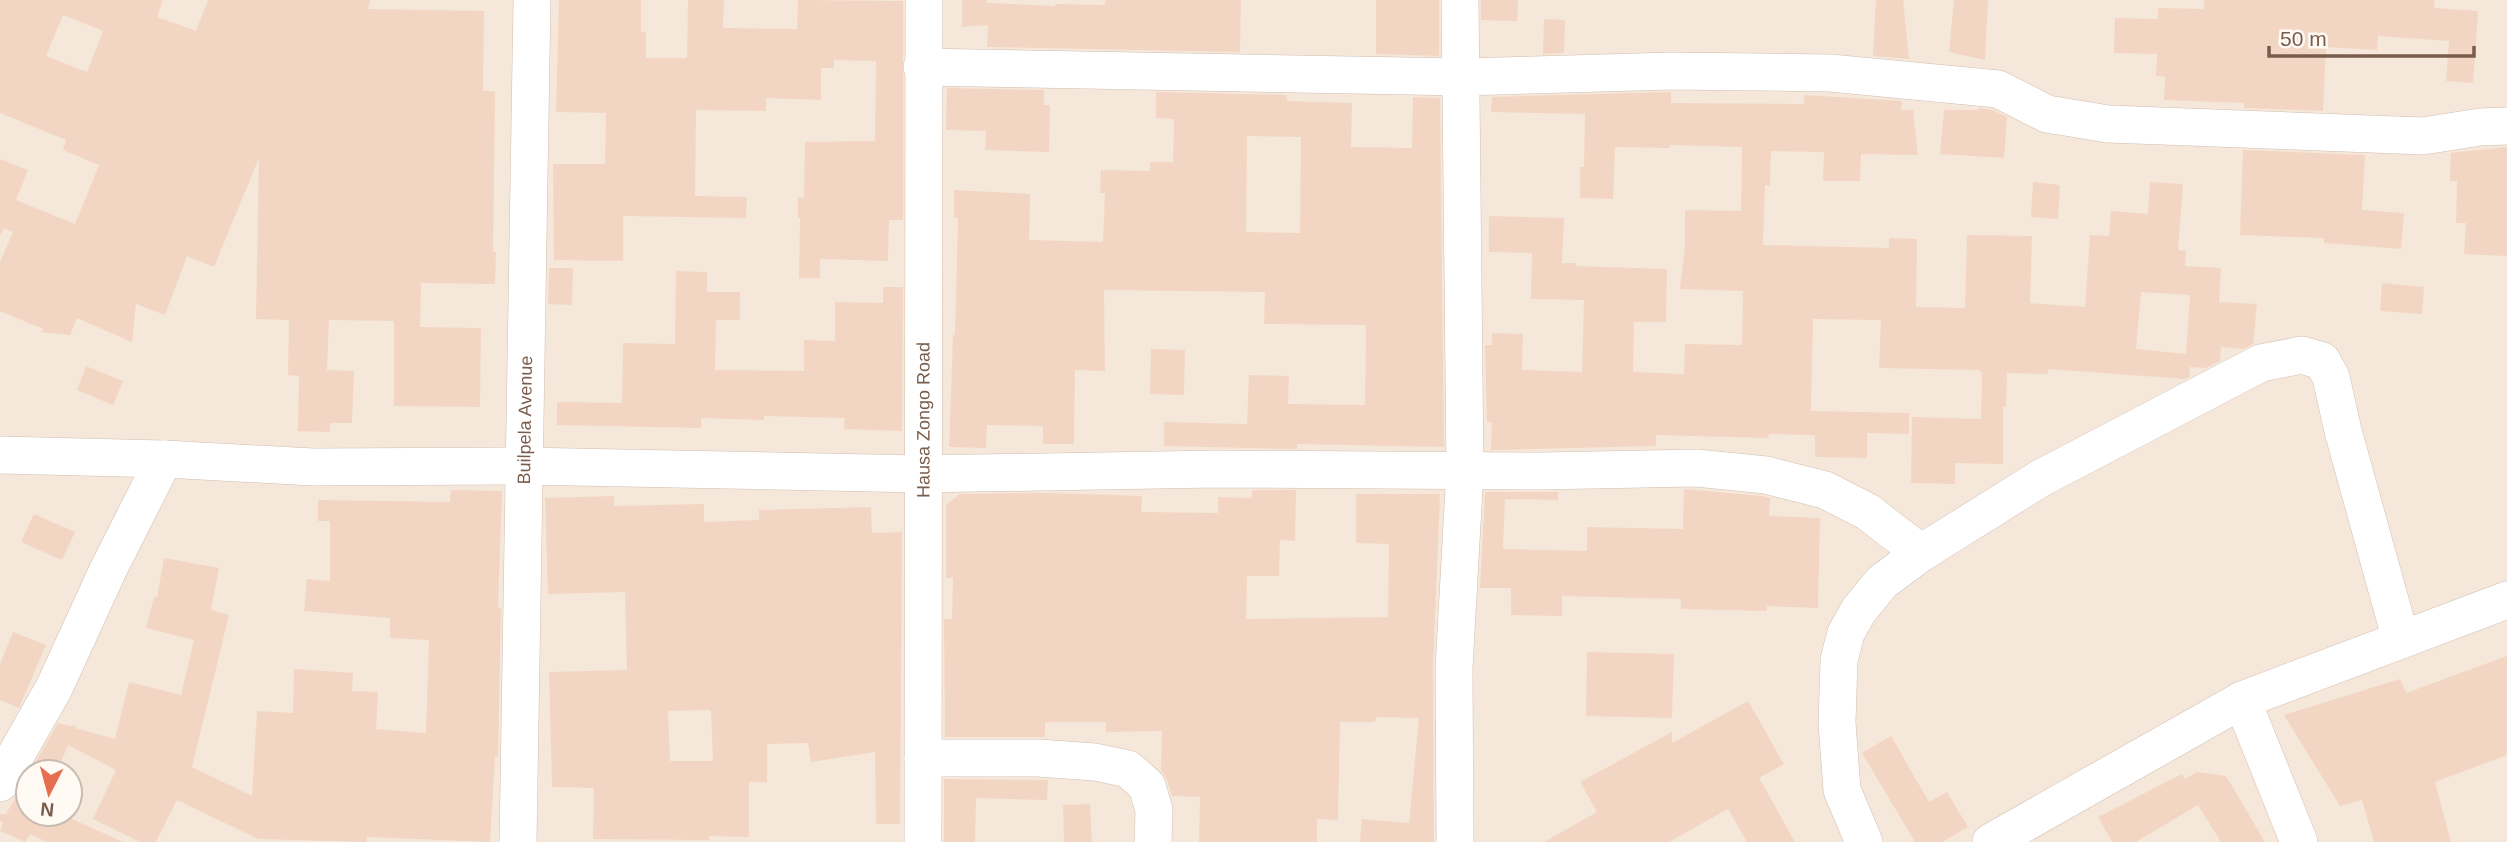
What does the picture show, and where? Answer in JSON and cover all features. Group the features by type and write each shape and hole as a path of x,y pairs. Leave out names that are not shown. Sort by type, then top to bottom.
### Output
{"street":[{"name":"Builpela Avenue","path":"518,842 532,0"},
{"name":"Hausa Zongo Road","path":"923,842 924,0"},
{"path":"1455,842 1454,668 1465,470 1461,0"},
{"path":"922,66 1462,78 1671,71 1830,74 1998,89 2047,114 2108,124 2423,136 2480,127 2507,126"},
{"path":"1864,842 1842,790 1837,723 1839,660 1846,633 1859,610 1882,582 1921,553 2041,478 2262,363 2302,355 2322,360 2331,376 2343,431 2401,640"},
{"path":"0,455 164,459 313,467 523,466 922,474 1215,469 1696,468 1766,475 1825,490 1868,512 1921,553"},
{"path":"0,783 54,688 108,570 164,459"},
{"path":"1991,842 2242,700 2507,600"},
{"path":"2242,700 2299,842"},
{"path":"923,758 1038,758 1095,762 1128,769 1147,786 1154,810 1153,842"}],"shaded area":[{"path":"0,0 2507,0 2507,842 0,842"}],"building":[{"path":"0,0 163,0 157,17 196,31 208,0 370,0 368,9 484,11 483,91 495,91 495,284 421,283 420,327 481,328 480,407 394,406 394,321 329,320 327,370 354,371 352,423 330,423 330,432 298,431 299,376 288,375 289,320 256,319 259,158 214,267 187,256 165,315 136,304 132,342 77,318 70,335 41,332 43,329 0,311 0,262 13,232 4,228 0,236 0,159 28,170 16,200 75,224 99,165 63,150 66,140 0,113","holes":["63,15 103,31 87,72 46,56"]},
{"path":"559,0 641,0 641,32 646,32 646,58 687,58 688,0 724,0 723,28 797,29 798,0 903,1 903,220 889,220 888,261 820,259 820,278 799,278 798,197 804,198 805,142 875,141 876,61 834,60 834,68 821,68 821,100 766,98 766,111 696,110 695,196 747,197 746,218 623,216 623,261 554,260 553,164 605,164 606,113 556,112"},
{"path":"962,0 1055,6 1105,5 1105,0 1241,0 1240,52 987,47 988,25 962,27"},
{"path":"1376,0 1439,0 1439,56 1376,54"},
{"path":"1481,0 1518,0 1517,21 1481,20"},
{"path":"1876,0 1903,0 1909,59 1873,56"},
{"path":"1954,0 1988,0 1985,60 1949,52"},
{"path":"2204,0 2435,0 2434,8 2478,11 2473,83 2446,81 2449,41 2378,36 2377,50 2326,47 2323,111 2244,108 2244,103 2164,100 2165,77 2156,76 2157,54 2114,53 2115,18 2158,19 2158,8 2204,9"},
{"path":"1544,19 1565,20 1564,53 1543,54"},
{"path":"947,88 1044,90 1044,105 1050,105 1049,152 985,150 986,131 946,130"},
{"path":"1156,92 1287,95 1287,101 1352,103 1351,147 1412,148 1413,97 1440,98 1444,447 1297,444 1297,449 1164,446 1164,422 1247,424 1249,375 1289,376 1288,404 1365,405 1366,325 1264,324 1265,292 1104,290 1105,371 1075,370 1074,444 1043,444 1043,426 987,425 986,448 949,447 958,218 954,218 954,190 1030,194 1029,240 1103,242 1105,193 1100,193 1101,170 1150,171 1150,162 1173,162 1174,119 1156,118","holes":["1247,136 1301,137 1300,233 1246,232"]},
{"path":"1671,92 1671,103 1804,104 1804,95 1902,101 1901,110 1913,110 1918,155 1861,154 1860,181 1823,181 1824,152 1771,151 1770,186 1765,185 1763,245 1889,248 1889,238 1917,239 1916,307 1965,308 1967,235 2032,236 2030,303 2085,307 2090,235 2109,236 2111,211 2148,214 2150,182 2183,184 2178,250 2186,251 2185,266 2221,268 2219,302 2257,304 2253,344 2243,349 2221,347 2220,361 2206,368 2190,367 2189,377 2185,379 2048,369 2048,374 2007,373 2006,407 2003,407 2003,464 1955,463 1955,484 1911,483 1912,417 1981,419 1982,373 1979,370 1879,368 1881,320 1813,319 1811,411 1909,413 1909,434 1867,433 1867,458 1815,457 1815,435 1769,434 1768,438 1656,435 1656,446 1491,450 1492,422 1487,422 1485,345 1492,345 1492,333 1523,334 1522,370 1582,372 1584,300 1531,299 1532,253 1489,252 1489,216 1564,218 1562,263 1576,263 1575,266 1667,269 1666,322 1634,322 1633,372 1684,374 1685,344 1742,345 1743,291 1680,289 1685,246 1685,210 1741,211 1742,147 1615,147 1613,199 1580,198 1580,167 1584,167 1585,114 1491,112 1492,97","holes":["2141,292 2190,295 2186,354 2136,349"]},
{"path":"1979,108 2007,117 2004,158 1940,154 1944,110"},
{"path":"2507,147 2507,256 2464,254 2466,223 2456,223 2457,181 2450,181 2451,153"},
{"path":"2243,150 2365,155 2362,210 2404,213 2401,249 2324,243 2324,238 2240,235"},
{"path":"2033,182 2060,185 2058,219 2031,217"},
{"path":"549,268 573,268 572,305 548,304"},
{"path":"676,271 707,272 707,292 740,292 740,320 716,320 715,370 804,371 804,340 835,341 835,302 883,303 883,287 903,287 902,431 844,429 845,418 764,416 764,420 701,418 701,428 557,425 557,402 622,403 623,343 675,344"},
{"path":"2382,283 2424,287 2422,314 2380,311"},
{"path":"1151,349 1185,350 1184,395 1150,394"},
{"path":"86,366 123,381 113,405 77,390"},
{"path":"1684,489 1762,496 1770,498 1769,516 1820,518 1818,608 1767,606 1767,611 1681,609 1681,599 1562,596 1562,616 1511,615 1511,588 1480,588 1485,492 1558,492 1558,500 1505,499 1503,549 1587,551 1587,527 1683,529"},
{"path":"451,490 502,491 498,607 501,608 498,757 495,757 490,842 367,837 367,842 258,839 177,800 156,842 140,842 93,819 116,770 68,745 63,758 38,758 58,723 76,725 75,728 115,739 129,682 181,695 194,640 146,628 154,597 157,597 164,558 219,568 211,610 229,615 192,767 252,796 257,711 293,713 294,669 353,673 352,691 378,692 376,729 426,733 429,640 390,638 390,618 304,611 307,579 330,581 330,521 318,521 318,500 450,502"},
{"path":"1253,490 1296,490 1295,541 1280,540 1279,576 1247,576 1246,619 1388,617 1389,544 1356,543 1356,494 1440,494 1433,667 1434,842 1360,842 1362,819 1409,823 1419,718 1376,717 1375,722 1340,722 1338,820 1317,819 1317,842 1199,842 1200,797 1172,796 1161,770 1162,731 1106,732 1106,722 1045,722 1045,737 945,737 944,619 952,619 953,578 946,578 946,505 960,494 1049,493 1142,496 1141,512 1218,513 1218,497 1251,498"},
{"path":"614,496 614,506 704,504 704,522 759,520 759,510 871,507 872,533 902,532 900,824 876,824 875,752 811,762 808,743 767,744 767,782 749,782 749,837 709,836 709,840 593,839 594,788 552,787 549,672 627,670 625,592 548,594 545,498","holes":["711,710 713,761 670,761 668,711"]},
{"path":"34,514 75,532 62,560 21,542"},
{"path":"13,632 46,645 19,708 0,700 0,664"},
{"path":"1587,652 1674,654 1672,718 1586,716"},
{"path":"2507,656 2507,755 2435,782 2451,842 2374,842 2362,800 2340,806 2284,715 2400,679 2406,693"},
{"path":"1748,701 1784,764 1759,778 1795,842 1747,842 1728,809 1669,842 1544,842 1597,812 1580,782 1672,732 1672,743"},
{"path":"1891,736 1929,802 1947,792 1968,827 1942,842 1915,842 1862,753"},
{"path":"2197,772 2226,776 2265,842 2221,842 2198,805 2136,842 2112,842 2098,817 2182,774 2185,779"},
{"path":"944,779 1048,780 1047,800 976,798 975,842 944,842"},
{"path":"14,800 14,828 84,828 84,824 123,842 47,842 30,834 25,842 0,831 3,822 0,821 0,814 6,814"},
{"path":"1090,804 1092,842 1064,842 1063,805"}]}
